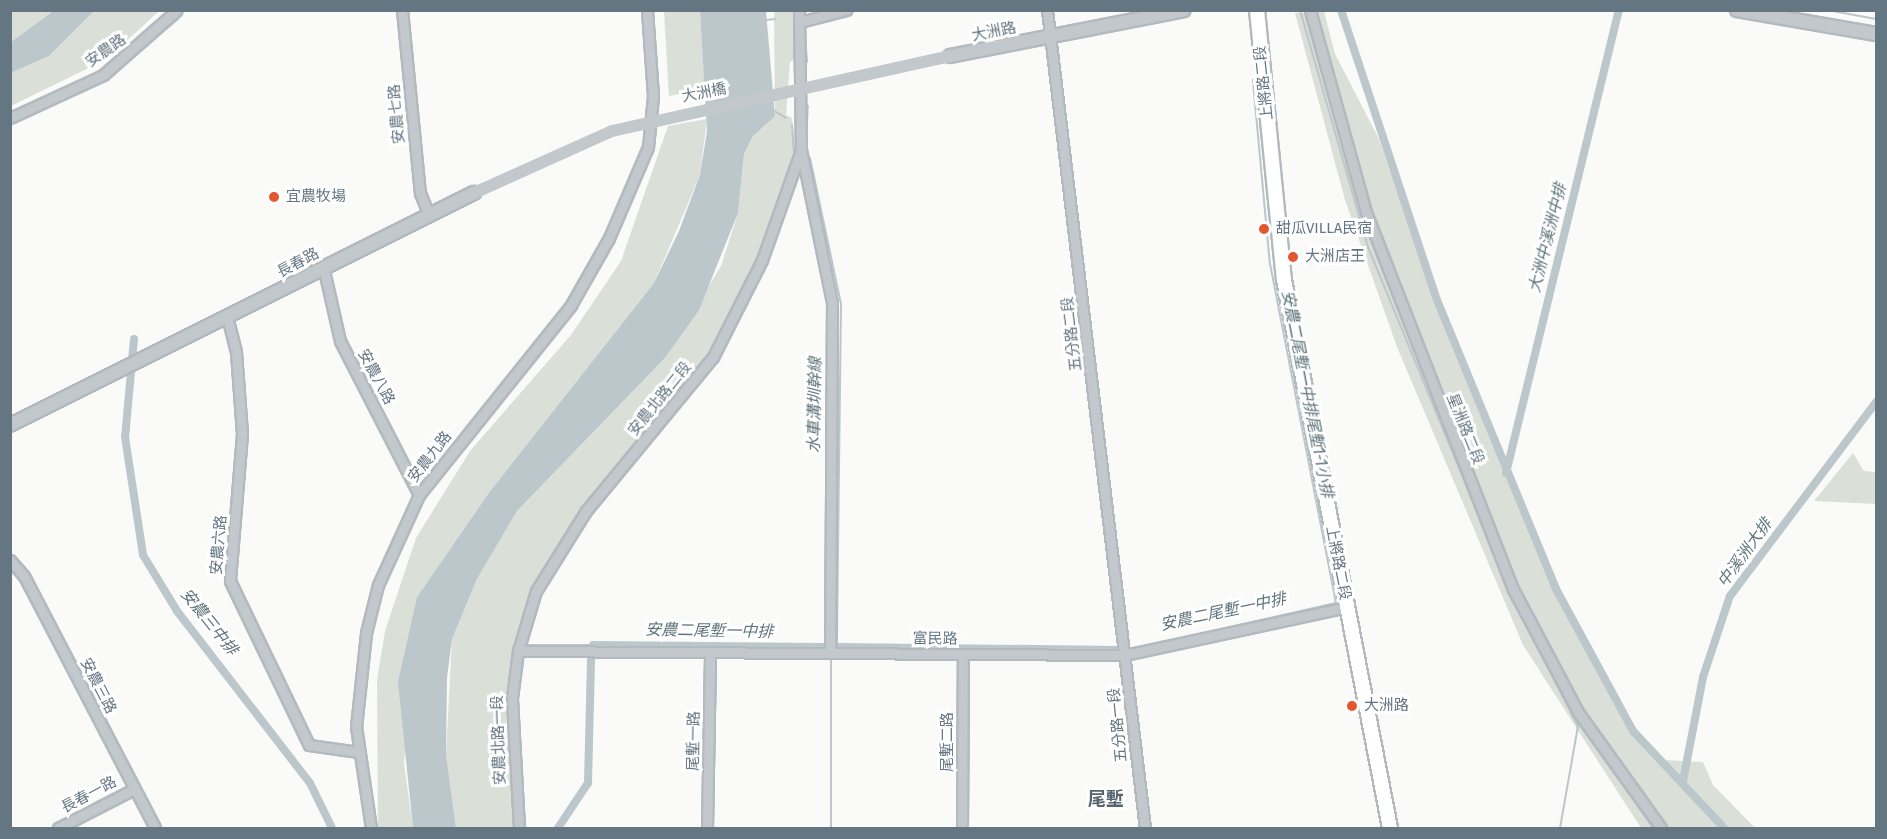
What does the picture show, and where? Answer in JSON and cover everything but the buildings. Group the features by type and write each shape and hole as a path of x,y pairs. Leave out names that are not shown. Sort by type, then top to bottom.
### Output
{"main road":[{"name":"上將路二段","path":"1257,10 1284,280 1390,828"}],"street":[{"name":"安農路","path":"10,118 103,75 177,10"},
{"name":"安農七路","path":"402,10 420,193 428,213"},
{"name":"安農九路","path":"371,828 359,752 366,633 378,585 419,495 571,305 609,238 648,147 653,96 647,10"},
{"path":"799,10 803,67 801,150 832,302 830,653"},
{"path":"800,22 846,10"},
{"name":"五分路二段","path":"1047,10 1125,655"},
{"name":"大洲路","path":"950,56 1184,10"},
{"name":"星洲路二段","path":"1310,10 1366,212 1513,589 1578,712 1658,826"},
{"path":"1737,10 1768,13 1876,34"},
{"name":"大洲橋","path":"474,193 612,131 950,56"},
{"name":"安農北路二段","path":"518,651 536,591 586,511 713,357 762,260 801,150"},
{"name":"長春路","path":"10,425 428,213 474,193"},
{"name":"安農八路","path":"323,266 340,341 419,495"},
{"name":"安農六路","path":"227,316 236,352 242,434 230,581 309,745 359,752"},
{"name":"安農三路","path":"10,560 24,576 155,828"},
{"name":"富民路","path":"518,651 1125,655 1347,607"},
{"name":"安農北路一段","path":"518,651 512,737 519,828"},
{"name":"尾塹一路","path":"707,828 710,654"},
{"name":"尾塹二路","path":"962,828 963,655"},
{"name":"五分路一段","path":"1125,655 1145,828"},
{"name":"長春一路","path":"58,828 134,789"}],"shaded area":[{"path":"10,11 53,11 11,42"},
{"path":"53,11 94,11 49,56 11,73 11,42"},
{"path":"94,11 159,11 107,59 11,106 11,73 49,56"},
{"path":"664,11 700,11 705,89 669,96"},
{"path":"700,11 766,11 775,116 753,136 744,154 738,213 699,310 664,359 517,511 477,579 452,639 447,678 446,754 456,828 413,828 398,682 417,597 488,494 654,283 679,231 700,175 707,131"},
{"path":"774,11 793,11 799,56 790,62 786,115 792,118 795,147 762,260 713,357 587,511 536,591 512,698 520,828 456,828 446,754 452,639 477,579 517,511 664,359 721,266 738,213 744,154 753,136 775,115"},
{"path":"1324,11 1335,54 1378,137 1437,300 1556,589 1648,752 1663,760 1703,762 1713,785 1755,828 1641,828 1523,645 1397,347 1345,200 1295,13"},
{"path":"707,119 700,175 654,283 488,494 417,597 404,764 413,828 378,828 377,680 385,631 416,538 470,451 571,335 621,261 668,126"},
{"path":"1853,453 1864,471 1876,472 1876,504 1814,501"}],"waterway":[{"path":"803,12 811,10"},
{"path":"1300,10 1368,247 1495,555"},
{"path":"1341,10 1437,300 1556,589 1633,731 1724,828"},
{"name":"大洲中溪洲中排","path":"1506,473 1619,10"},
{"path":"1827,10 1876,19"},
{"path":"106,78 178,19"},
{"path":"766,20 775,19"},
{"path":"804,26 807,62"},
{"name":"安農二尾塹一中排尾塹1-1小排","path":"1164,642 1336,603 1270,265 1253,80"},
{"path":"10,124 85,88"},
{"path":"806,141 808,106"},
{"name":"水車溝圳幹線","path":"773,110 786,118"},
{"name":"水車溝圳幹線","path":"792,125 794,151"},
{"path":"810,158 841,304 837,647"},
{"name":"安農三中排","path":"134,339 125,437 143,555 177,611 310,783 332,828"},
{"name":"中溪洲大排","path":"1683,781 1703,677 1730,596 1876,402"},
{"name":"水車溝圳幹線","path":"825,646 827,449"},
{"path":"1516,604 1578,726 1560,828"},
{"path":"525,645 593,645"},
{"name":"安農二尾塹一中排","path":"593,645 825,647"},
{"path":"837,647 1117,650"},
{"name":"安農二尾塹一中排","path":"558,828 588,783 591,657"},
{"name":"水車溝圳幹線","path":"831,659 831,828"}],"place":[{"name":"宜農牧場","path":"274,197"},
{"name":"甜瓜VILLA民宿","path":"1264,229"},
{"name":"大洲店王","path":"1293,257"},
{"name":"大洲路","path":"1352,706"}],"district":[{"name":"尾塹","path":"1106,799"}]}
